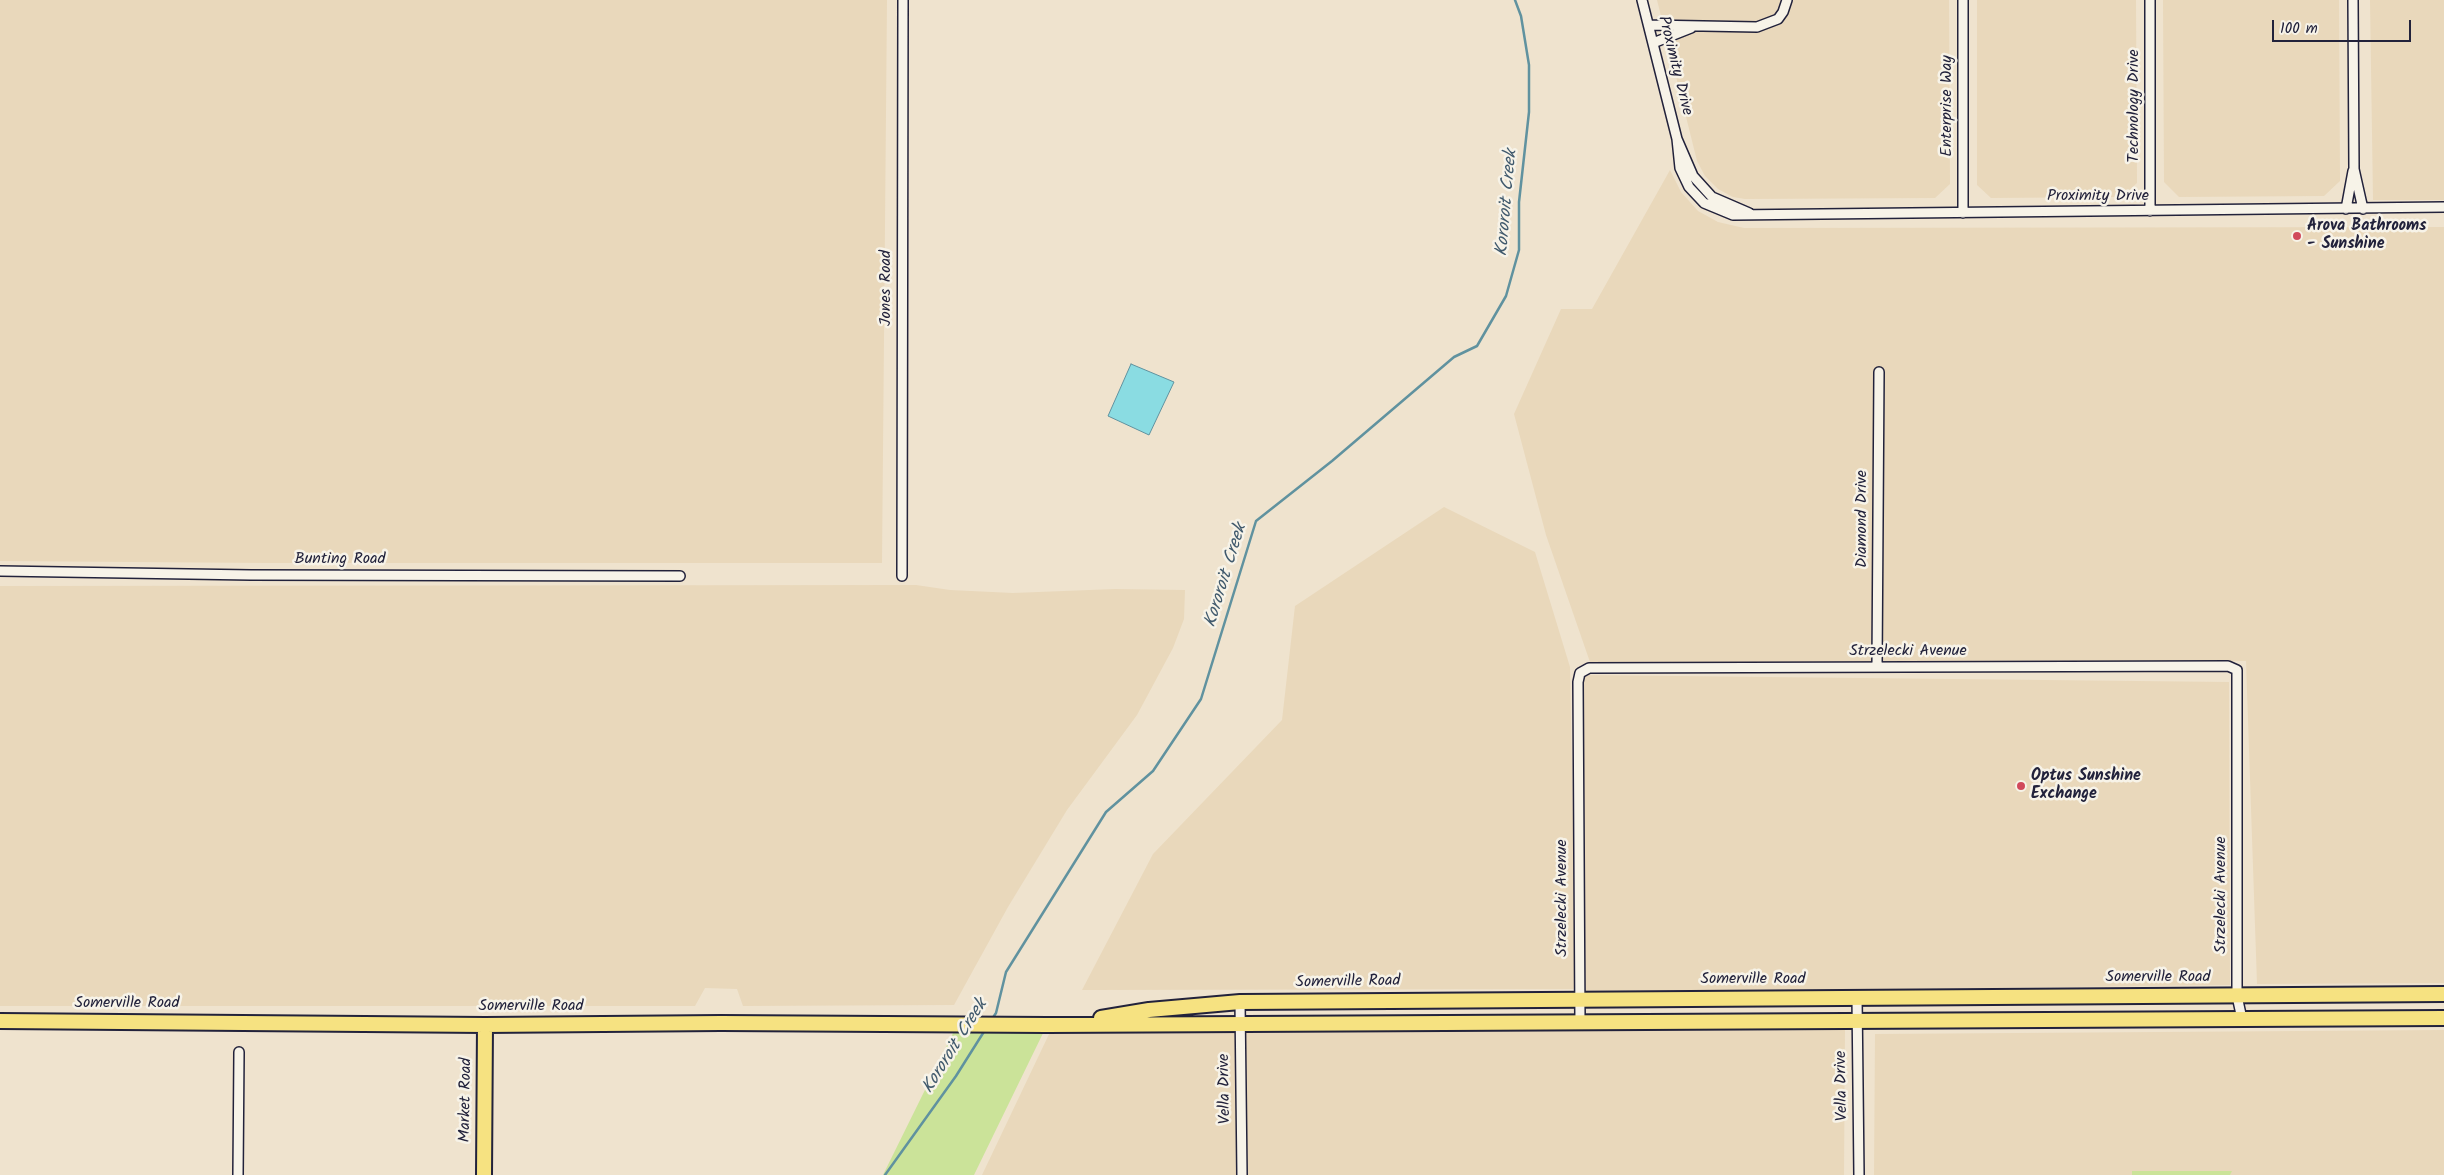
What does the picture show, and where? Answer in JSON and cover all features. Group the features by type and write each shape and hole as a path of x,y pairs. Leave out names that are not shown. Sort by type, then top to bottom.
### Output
{"main road":[{"name":"Somerville Road","path":"1063,1025 1149,1010 1240,1002 1578,998 2444,994"},
{"name":"Somerville Road","path":"0,1021 485,1025 721,1023 1063,1025 2444,1018"},
{"name":"Market Road","path":"484,1175 485,1025"}],"street":[{"name":"Jones Road","path":"902,576 903,0"},
{"name":"Proximity Drive","path":"1642,0 1677,139 1693,176 1704,190 1719,201 1751,213 2150,212 2444,207"},
{"path":"1648,25 1757,27 1768,24 1783,12 1787,0"},
{"name":"Enterprise Way","path":"1962,0 1963,212"},
{"name":"Technology Drive","path":"2150,0 2150,212"},
{"path":"2346,209 2354,168 2353,0"},
{"path":"1653,43 1693,27"},
{"path":"2354,168 2363,209"},
{"name":"Diamond Drive","path":"1877,667 1879,372"},
{"name":"Bunting Road","path":"0,571 251,575 680,576"},
{"name":"Strzelecki Avenue","path":"1580,1023 1578,998 1580,673 1588,668 2228,666 2238,670 2237,996 2242,1019"},
{"name":"Vella Drive","path":"1857,997 1859,1175"},
{"name":"Vella Drive","path":"1240,1002 1242,1175"},
{"path":"238,1175 239,1052"}],"shaded area":[{"path":"0,0 887,0 882,563 0,561"},
{"path":"1657,0 1949,0 1950,184 1935,198 1745,199 1733,197 1718,189 1705,176 1697,161"},
{"path":"1977,0 2136,0 2137,183 2122,197 1991,198 1977,185"},
{"path":"2163,0 2339,0 2340,181 2324,196 2179,197 2164,182"},
{"path":"2370,0 2444,0 2444,200 2373,200"},
{"path":"1670,170 1681,192 1698,211 1718,222 1744,228 2444,227 2444,983 2257,984 2246,661 1591,665 1546,535 1514,414 1561,309 1592,309"},
{"path":"1444,507 1535,552 1570,667 1576,989 1082,990 1153,854 1282,720 1295,606"},
{"path":"916,585 950,590 1013,593 1115,589 1185,590 1184,619 1173,648 1137,715 1067,810 1008,907 954,1005 743,1006 737,989 705,988 695,1006 0,1006 0,586"},
{"path":"1583,675 2229,682 2230,985 1585,993"},
{"path":"1051,1030 1845,1030 1844,1175 982,1175"},
{"path":"2444,1030 2444,1175 2230,1175 2231,1171 2132,1171 2132,1175 1874,1175 1875,1034"}],"green space":[{"path":"957,1025 1047,1025 974,1175 883,1175"},
{"path":"2132,1171 2232,1171 2230,1175 2132,1175"}],"water":[{"path":"1131,364 1174,382 1149,435 1108,416"}],"waterway":[{"name":"Kororoit Creek","path":"992,1019 996,1013 1006,972 1106,812 1153,771 1201,699 1256,521 1332,461 1454,357 1477,346 1506,296 1519,250 1519,202 1529,112 1529,65 1521,16 1515,0"},
{"name":"Kororoit Creek","path":"885,1175 956,1076 985,1030"}],"place":[{"name":"Arova Bathrooms - Sunshine","path":"2297,236"},
{"name":"Optus Sunshine Exchange","path":"2021,786"}]}
